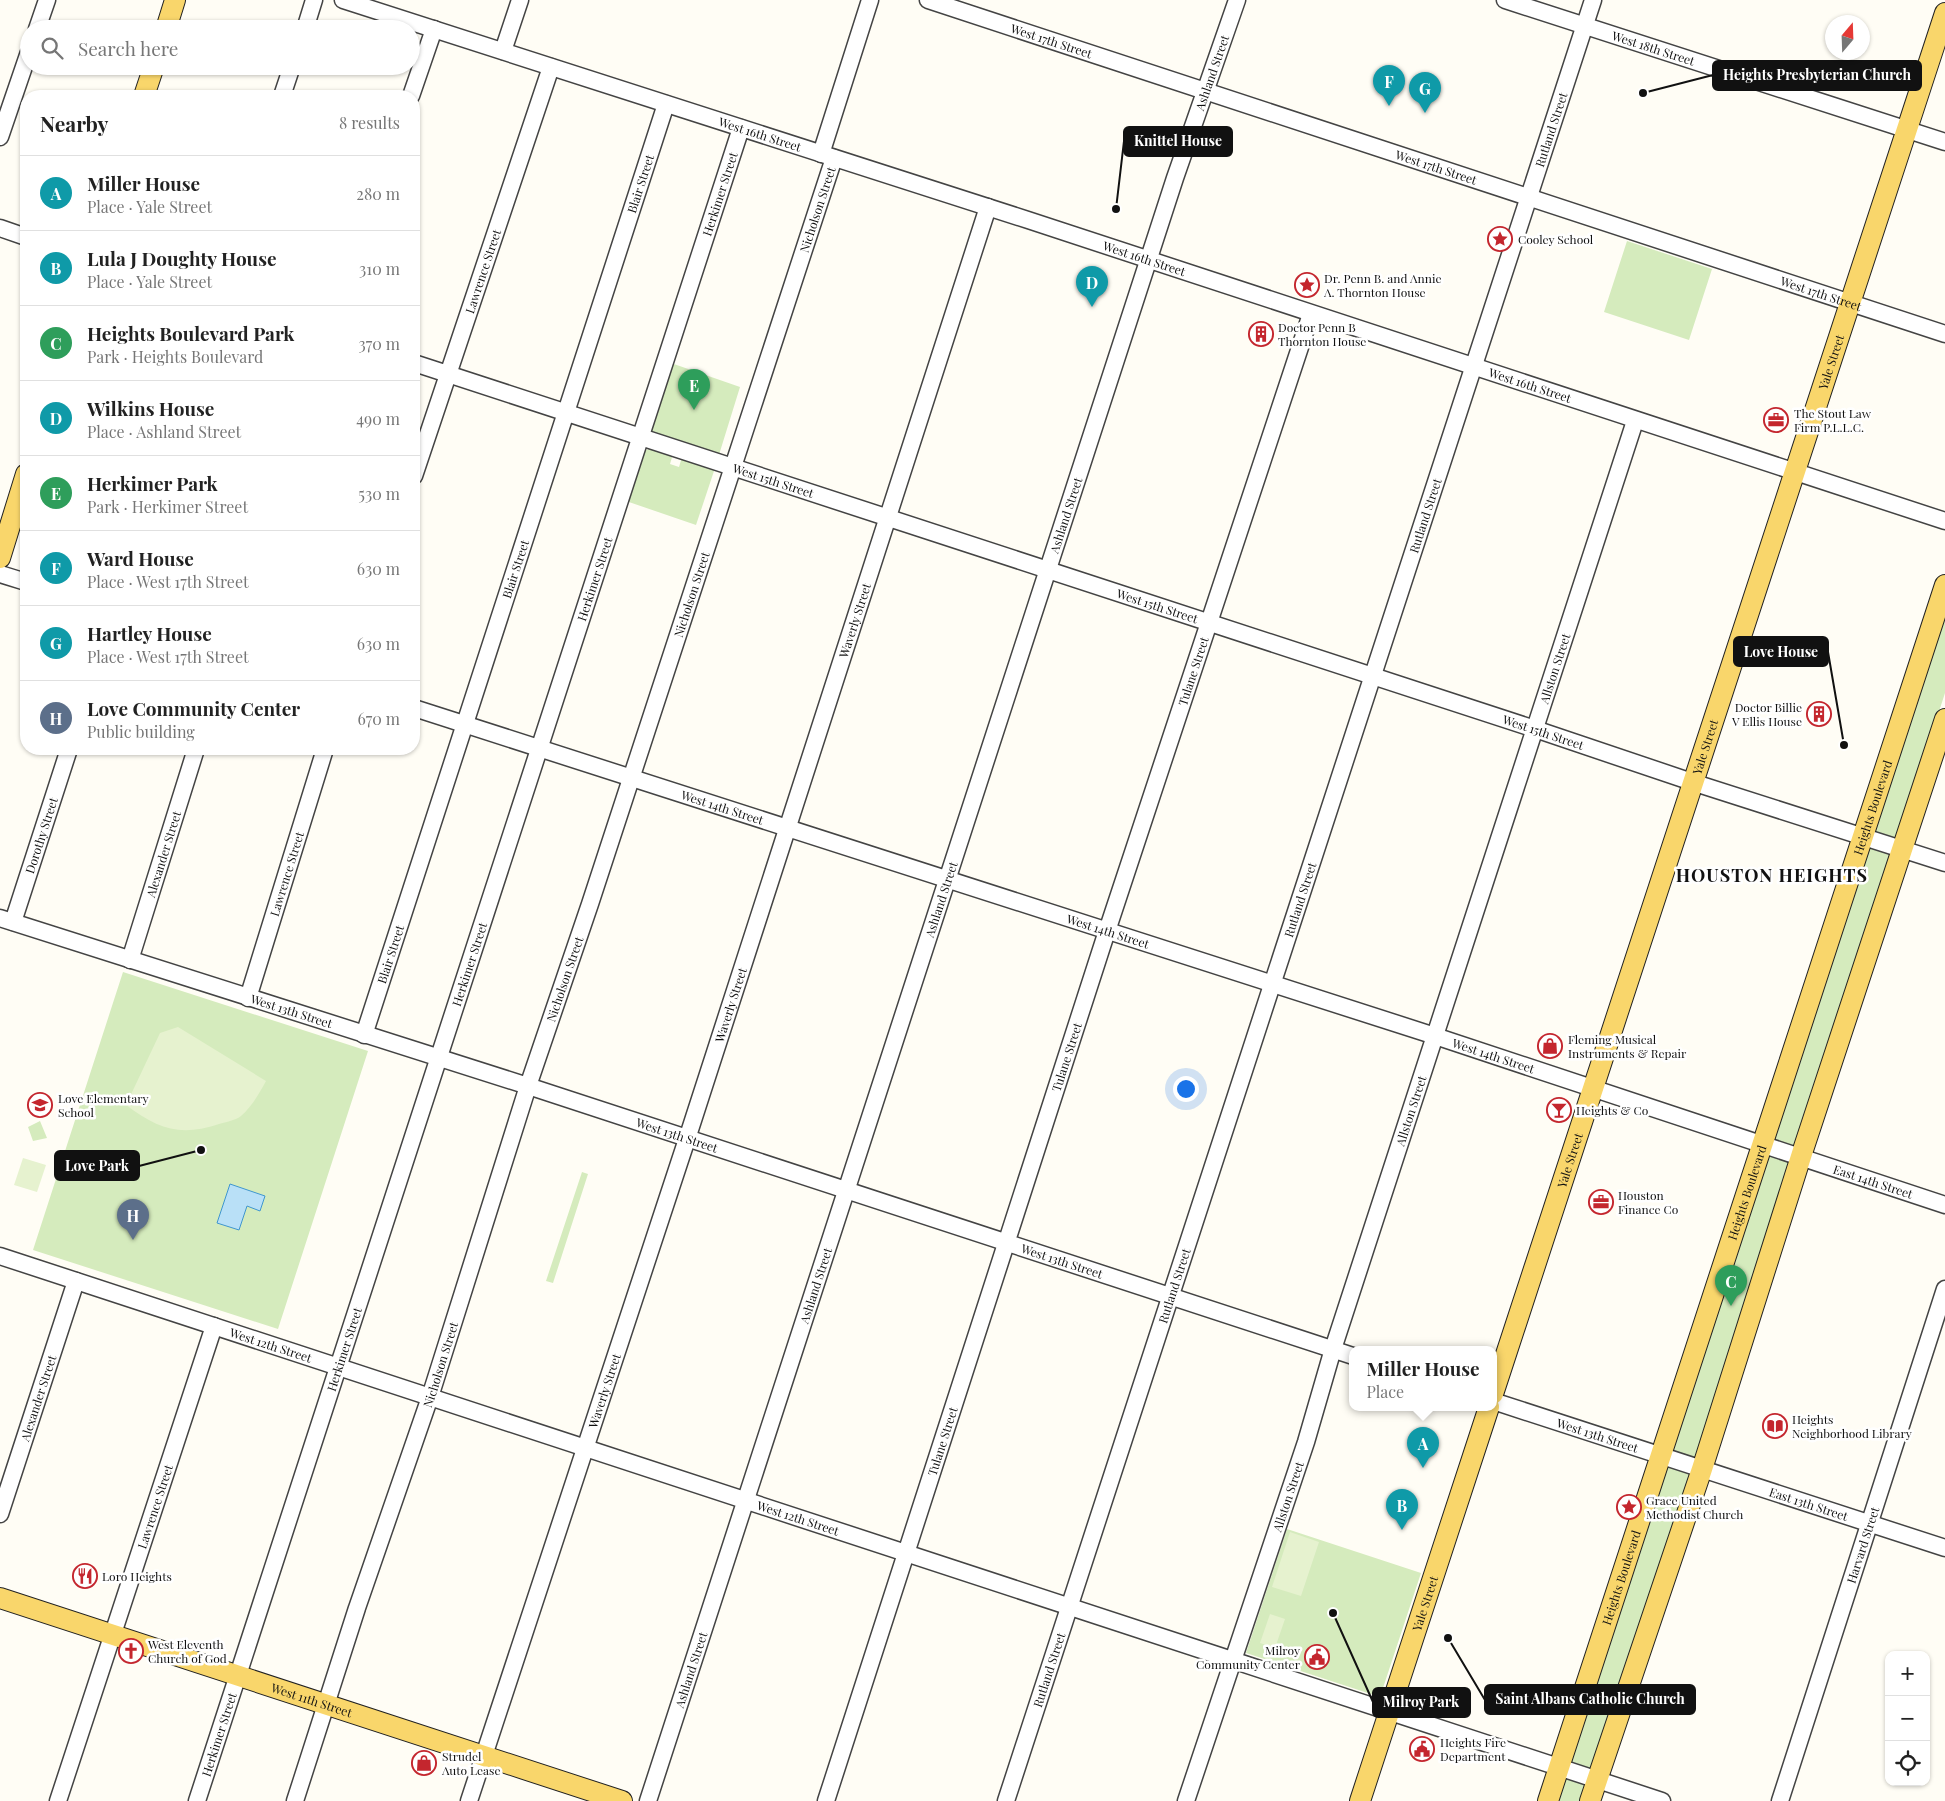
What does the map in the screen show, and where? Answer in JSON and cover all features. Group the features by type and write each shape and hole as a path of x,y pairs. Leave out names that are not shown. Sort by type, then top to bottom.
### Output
{"main road":[{"path":"169,20 175,0"},
{"name":"Yale Street","path":"1497,1382 1695,783 1945,13"},
{"path":"146,90 151,75"},
{"path":"0,558 20,493"},
{"name":"Heights Boulevard","path":"1548,1801 1945,585"},
{"path":"1590,1801 1702,1469 1801,1158 1945,718"},
{"name":"Yale Street","path":"1360,1801 1488,1411"},
{"name":"West 11th Street","path":"0,1598 622,1801"}],"street":[{"path":"40,20 46,0"},
{"path":"308,20 314,0"},
{"name":"West 16th Street","path":"343,0 406,20"},
{"path":"503,51 520,0"},
{"name":"Nicholson Street","path":"295,1801 357,1608 430,1397 528,1086 590,904 733,468 828,156 870,0"},
{"name":"West 17th Street","path":"928,0 1945,334"},
{"name":"Ashland Street","path":"648,1801 1047,571 1205,91 1237,0"},
{"name":"West 18th Street","path":"1505,0 1945,142"},
{"name":"Rutland Street","path":"1006,1801 1593,0"},
{"name":"West 16th Street","path":"420,25 1150,259 1474,368 1945,521"},
{"path":"420,70 434,29"},
{"name":"Lawrence Street","path":"420,457 551,67"},
{"path":"0,137 21,75"},
{"path":"284,90 289,75"},
{"path":"413,90 418,75"},
{"name":"Blair Street","path":"364,1035 564,413 666,104"},
{"name":"Herkimer Street","path":"197,1801 437,1058 741,128"},
{"name":"Waverly Street","path":"469,1801 788,829 988,208"},
{"path":"0,228 20,235"},
{"name":"Tulane Street","path":"826,1801 1107,931 1311,314"},
{"name":"West 15th Street","path":"420,365 1695,783 1945,862"},
{"name":"Allston Street","path":"1186,1801 1234,1661 1333,1349 1635,421"},
{"path":"0,574 20,580"},
{"name":"West 14th Street","path":"420,710 1435,1036 1801,1158"},
{"name":"Dorothy Street","path":"6,920 67,755"},
{"name":"Alexander Street","path":"130,960 194,755"},
{"name":"Lawrence Street","path":"248,998 323,755"},
{"name":"West 13th Street","path":"6,920 528,1086 1349,1355"},
{"name":"East 14th Street","path":"1801,1158 1945,1205"},
{"name":"West 12th Street","path":"0,1256 1662,1801"},
{"name":"Alexander Street","path":"0,1514 76,1281"},
{"name":"Harvard Street","path":"1780,1801 1945,1289"},
{"name":"Lawrence Street","path":"58,1801 214,1326"},
{"name":"West 13th Street","path":"1497,1401 1702,1469"},
{"name":"East 13th Street","path":"1702,1469 1945,1548"}],"green space":[{"path":"1627,241 1712,269 1689,340 1604,312"},
{"path":"671,363 740,387 718,458 651,431"},
{"path":"649,449 673,454 670,464 679,467 682,457 715,468 696,525 626,501 644,451"},
{"path":"1945,606 1945,693 1692,1472 1581,1801 1554,1801"},
{"path":"123,972 368,1051 278,1329 33,1250"},
{"path":"178,1027 266,1081 255,1100 241,1116 231,1121 205,1128 181,1130 159,1125 126,1105 160,1033"},
{"path":"40,1121 47,1138 33,1141 28,1127"},
{"path":"23,1158 46,1165 37,1192 14,1185"},
{"path":"582,1172 588,1174 553,1283 546,1281"},
{"path":"1287,1529 1421,1573 1380,1697 1246,1653"},
{"path":"1290,1532 1319,1542 1301,1596 1272,1587"},
{"path":"1270,1614 1285,1619 1275,1648 1260,1643"}],"water":[{"path":"230,1184 265,1196 260,1211 247,1206 239,1230 217,1223"}],"place":[{"name":"Heights Presbyterian Church","path":"1643,93"},
{"name":"Ward House","path":"1389,106"},
{"name":"Hartley House","path":"1425,113"},
{"name":"Knittel House","path":"1116,209"},
{"name":"Cooley School","path":"1500,239"},
{"name":"Dr. Penn B. and Annie A. Thornton House","path":"1307,285"},
{"name":"Wilkins House","path":"1092,307"},
{"name":"Doctor Penn B Thornton House","path":"1261,334"},
{"name":"Herkimer Park","path":"694,410"},
{"name":"The Stout Law Firm P.L.L.C.","path":"1776,420"},
{"name":"Doctor Billie V Ellis House","path":"1819,714"},
{"name":"Love House","path":"1844,745"},
{"name":"Fleming Musical Instruments & Repair","path":"1550,1046"},
{"name":"Love Elementary School","path":"40,1105"},
{"name":"Heights & Co","path":"1559,1110"},
{"name":"Love Park","path":"201,1150"},
{"name":"Houston Finance Co","path":"1601,1202"},
{"name":"Love Community Center","path":"133,1240"},
{"name":"Heights Boulevard Park","path":"1731,1306"},
{"name":"Heights Neighborhood Library","path":"1775,1426"},
{"name":"Miller House","path":"1423,1468"},
{"name":"Grace United Methodist Church","path":"1629,1507"},
{"name":"Lula J Doughty House","path":"1402,1530"},
{"name":"Loro Heights","path":"85,1576"},
{"name":"Milroy Park","path":"1333,1613"},
{"name":"Saint Albans Catholic Church","path":"1448,1638"},
{"name":"West Eleventh Church of God","path":"131,1651"},
{"name":"Milroy Community Center","path":"1317,1657"},
{"name":"Heights Fire Department","path":"1422,1749"},
{"name":"Strudel Auto Lease","path":"424,1763"}],"district":[{"name":"HOUSTON HEIGHTS","path":"1772,875"}]}
